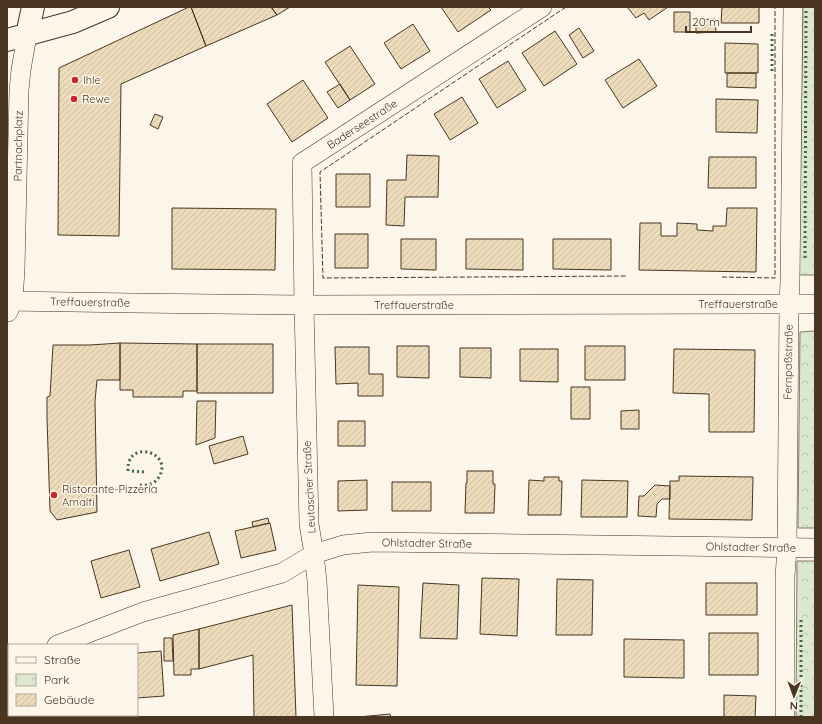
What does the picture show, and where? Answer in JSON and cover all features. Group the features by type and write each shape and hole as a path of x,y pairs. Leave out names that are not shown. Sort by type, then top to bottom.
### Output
{"main road":[{"path":"17,38 34,7"},
{"path":"17,38 73,22 108,7"}],"street":[{"name":"Baderseestraße","path":"304,305 302,163 542,7"},
{"name":"Fernpaßstraße","path":"785,717 785,577 787,548 793,7"},
{"name":"Partnachplatz","path":"9,305 15,263 19,90 21,70 17,38"},
{"name":"Treffauerstraße","path":"9,305 126,303 304,305 815,304"},
{"name":"Leutascher Straße","path":"304,305 309,524 317,581 324,717"},
{"name":"Ohlstadter Straße","path":"60,644 143,612 282,573 314,554 343,545 372,542 815,548"},
{"path":"7,695 8,717"}],"green space":[{"path":"803,7 815,7 815,275 799,275"},
{"path":"815,331 815,528 798,528 800,332"},
{"path":"797,561 815,561 815,717 796,717"}],"building":[{"path":"191,7 206,46 121,84 119,236 58,235 59,68"},
{"path":"191,7 271,7 277,15 206,46"},
{"path":"271,7 290,7 277,15"},
{"path":"441,7 488,7 491,10 458,32"},
{"path":"627,7 668,7 649,20 644,13 636,18"},
{"path":"722,7 759,7 759,23 721,23"},
{"path":"674,12 690,12 690,32 674,32"},
{"path":"715,19 716,32 696,33 696,20"},
{"path":"413,24 430,51 401,69 384,43"},
{"path":"579,28 594,51 583,58 569,35"},
{"path":"555,31 577,64 544,86 522,53"},
{"path":"725,43 758,44 758,73 725,73"},
{"path":"350,46 375,84 350,100 325,62"},
{"path":"639,59 657,86 623,108 605,80"},
{"path":"508,61 526,90 497,108 479,79"},
{"path":"727,73 756,73 756,88 727,87"},
{"path":"303,80 328,118 292,142 267,104"},
{"path":"340,84 350,100 338,108 327,92"},
{"path":"462,97 478,123 450,140 434,114"},
{"path":"716,99 758,100 757,133 716,132"},
{"path":"155,114 163,117 158,129 150,125"},
{"path":"407,155 439,156 438,197 405,197 404,226 386,225 387,180 406,180"},
{"path":"709,157 756,157 756,188 708,188"},
{"path":"336,174 370,174 370,207 336,207"},
{"path":"172,208 276,209 275,270 172,269"},
{"path":"727,208 757,208 756,272 639,270 640,223 661,223 661,236 677,236 677,223 697,224 697,230 713,231 713,226 726,226"},
{"path":"335,234 368,234 368,268 335,268"},
{"path":"401,239 436,239 436,270 401,269"},
{"path":"466,239 523,239 523,270 466,269"},
{"path":"553,239 611,239 611,270 553,269"},
{"path":"120,343 120,380 97,380 95,401 97,512 57,520 50,511 47,418 47,397 50,396 53,345"},
{"path":"120,343 197,344 197,391 183,391 183,397 133,397 133,390 120,390"},
{"path":"197,344 273,344 273,393 197,393"},
{"path":"397,346 429,346 429,378 397,377"},
{"path":"585,346 625,346 625,380 585,380"},
{"path":"335,347 369,347 369,374 383,374 383,396 358,396 358,383 336,384"},
{"path":"460,348 491,348 491,378 460,377"},
{"path":"520,349 558,349 558,382 520,381"},
{"path":"674,349 755,350 754,432 709,432 709,394 673,393"},
{"path":"571,387 590,387 590,419 571,419"},
{"path":"197,401 216,401 215,438 196,445"},
{"path":"639,410 639,429 621,429 621,411"},
{"path":"338,421 365,421 365,446 338,446"},
{"path":"243,436 248,454 214,464 209,446"},
{"path":"467,471 493,471 493,484 495,484 494,513 465,513"},
{"path":"679,476 753,477 752,520 669,519 670,481 679,481"},
{"path":"544,477 559,477 559,481 562,481 561,515 528,515 529,480 544,481"},
{"path":"367,480 367,510 338,511 338,481"},
{"path":"582,480 628,481 627,517 581,517"},
{"path":"392,482 431,482 431,511 392,511"},
{"path":"655,485 670,486 670,499 662,499 657,504 656,517 638,516 639,496 644,496"},
{"path":"268,518 269,523 253,527 252,522"},
{"path":"270,523 276,550 241,558 235,531"},
{"path":"209,532 219,564 160,581 151,549"},
{"path":"129,550 140,587 101,598 91,561"},
{"path":"482,578 519,579 517,636 480,634"},
{"path":"557,579 593,580 592,635 556,635"},
{"path":"423,583 459,585 457,639 420,638"},
{"path":"706,583 757,583 757,615 706,615"},
{"path":"358,585 399,587 397,686 356,685"},
{"path":"292,605 296,717 254,717 253,655 199,669 199,629"},
{"path":"199,629 199,669 191,669 191,675 174,675 173,635"},
{"path":"709,633 758,633 758,675 709,675"},
{"path":"164,638 172,638 173,661 164,661"},
{"path":"624,639 684,640 684,678 624,677"},
{"path":"161,651 164,696 138,698 138,653"},
{"path":"724,695 756,696 755,717 724,717"},
{"path":"390,714 391,717 358,717"},
{"path":"37,716 79,716 79,717"}],"hedge":[{"path":"805,258 806,7"},
{"path":"772,33 772,71"},
{"path":"128,471 129,461 134,454 148,452 155,455 160,461 162,468 159,477 151,484 140,485"},
{"path":"132,471 144,472"},
{"path":"801,618 801,717"}],"fence":[{"path":"566,7 320,172 323,278 627,276"},
{"path":"722,277 775,278 775,7"}],"place":[{"name":"Ihle","path":"75,80"},
{"name":"Rewe","path":"74,99"},
{"name":"Ristorante-Pizzeria Amalfi","path":"54,495"}]}
